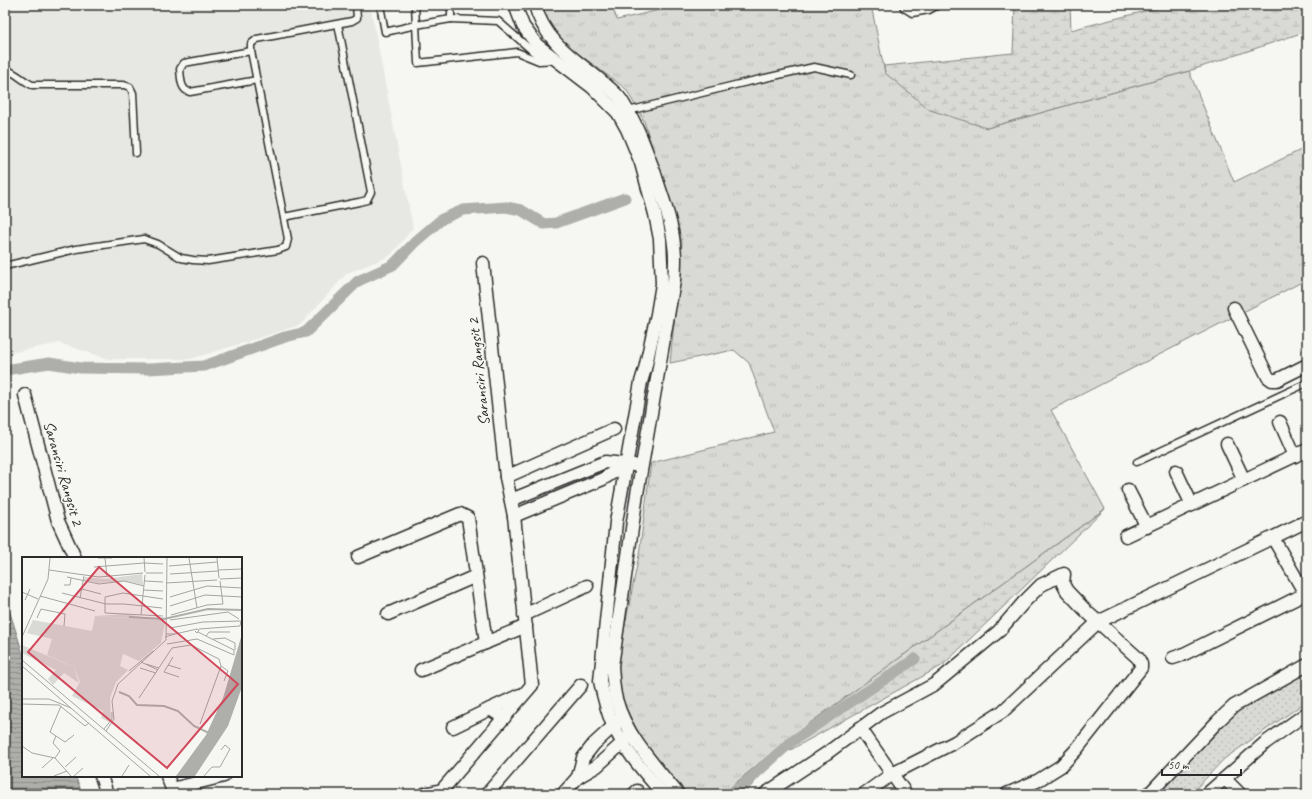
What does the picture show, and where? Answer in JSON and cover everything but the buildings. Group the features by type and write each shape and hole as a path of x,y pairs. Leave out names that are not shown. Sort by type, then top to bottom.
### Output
{"street":[{"path":"515,5 523,26 537,45 560,55 618,96 628,111 642,139 662,195 671,227 674,244 674,281 642,466 612,666 613,685 616,700 623,718 627,738 643,770 663,794"},
{"path":"535,5 538,16 560,55 618,113 627,129 640,164 655,214 660,239 662,284 657,314 641,382 616,522 600,681 605,705 614,726 640,748 678,794"},
{"name":"Saransiri Rangsit 2","path":"424,794 442,790 532,685 514,516 506,477 483,263"},
{"path":"1234,308 1268,377 1272,380 1277,380 1307,365"},
{"path":"641,382 658,380"},
{"name":"Saransiri Rangsit 2","path":"26,395 58,521 74,557"},
{"path":"1280,422 1295,456"},
{"path":"506,477 614,429"},
{"path":"1227,444 1244,480"},
{"path":"1126,536 1307,450"},
{"path":"510,500 605,462 642,466"},
{"path":"514,516 603,479 626,464"},
{"path":"1176,471 1192,505"},
{"path":"1128,490 1147,527"},
{"path":"358,557 460,514 468,518 486,643"},
{"path":"864,794 892,774 955,742 1002,712 1098,622 1307,521"},
{"path":"1174,658 1306,596 1273,538"},
{"path":"613,554 628,556"},
{"path":"765,794 881,713 935,684 999,631 1024,602 1042,585 1064,574 1063,584 1067,591 1087,612 1138,658 1141,668 1076,750 1061,766 1037,781 1007,794"},
{"path":"388,614 476,576"},
{"path":"421,670 486,643 588,586"},
{"path":"1149,794 1234,706 1307,665"},
{"path":"488,794 581,685"},
{"path":"452,727 525,693"},
{"path":"490,709 504,718"},
{"path":"1207,794 1265,743 1307,713"},
{"path":"578,777 583,758 623,718"},
{"path":"860,728 906,794"},
{"path":"564,794 578,777 597,766 627,738"},
{"path":"101,777 107,794"},
{"path":"167,777 173,791 221,777"},
{"path":"1225,779 1240,794"}],"lane":[{"path":"5,266 76,249 144,239 158,244 181,258 208,261 278,250 286,247 288,239 251,51 251,44 257,39 352,21 357,18 356,5"},
{"path":"380,5 385,32 416,25 451,20 498,21 538,56 560,55"},
{"path":"415,5 418,62 517,52 539,61 560,55"},
{"path":"451,5 451,20"},
{"path":"903,5 904,8 912,13 929,10 938,5"},
{"path":"284,217 367,200 371,192 338,24"},
{"path":"251,51 184,63 180,68 183,88 190,92 257,80"},
{"path":"628,111 814,67 851,75"},
{"path":"5,68 14,72 24,81 32,85 124,85 130,87 133,93 136,153"},
{"path":"1137,462 1307,383"}],"shaded area":[{"path":"5,5 370,5 413,228 390,256 347,273 300,325 191,359 109,359 59,343 5,354"},
{"path":"5,597 22,651 22,777 75,777 83,794 5,794"}],"green space":[{"path":"542,5 612,5 617,20 680,5 871,5 885,73 987,128 1189,71 1234,182 1307,147 1307,278 1298,284 1051,410 1105,509 788,739 723,794 686,794 640,736 622,701 617,665 639,555 651,463 774,432 749,363 734,350 670,363 682,242 644,121 626,89 568,46 544,19"},
{"path":"1015,5 1070,5 1071,30 1169,5 1307,5 1307,31 1189,71 987,128 930,110 885,73 884,66 1013,53"},
{"path":"1105,509 943,665 776,758 744,794 723,794 788,739"},
{"path":"1307,670 1307,701 1224,759 1191,794 1154,794 1240,706"}],"waterway":[{"path":"5,370 49,363 81,368 148,369 204,366 285,337 306,332 358,281 393,265 416,241 442,219 463,210 506,207 521,210 544,224 556,223 625,198"},
{"path":"733,794 791,742 915,659"}]}
